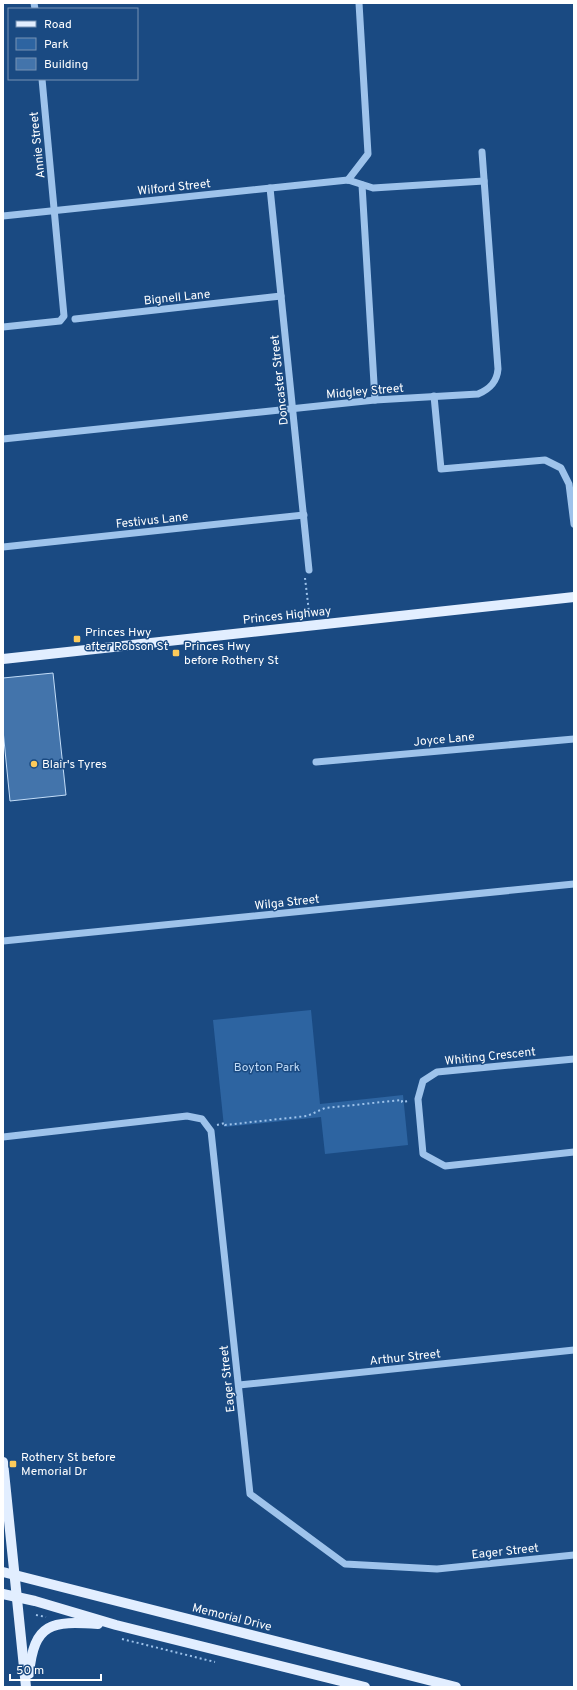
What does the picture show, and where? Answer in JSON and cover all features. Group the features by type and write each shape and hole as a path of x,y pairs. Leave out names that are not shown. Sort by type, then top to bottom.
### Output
{"main road":[{"name":"Princes Highway","path":"3,659 574,597"},
{"path":"3,1462 16,1597 27,1687"},
{"path":"3,1508 6,1494"},
{"name":"Memorial Drive","path":"3,1572 456,1687"},
{"path":"3,1594 35,1600 116,1625 365,1687"},
{"path":"27,1687 33,1648 46,1630 61,1623 116,1625"}],"street":[{"path":"359,3 368,154 348,180 373,188 484,181"},
{"name":"Annie Street","path":"3,327 60,321 64,314 42,80"},
{"name":"Midgley Street","path":"3,439 375,400 478,394 491,386 497,377 482,152"},
{"name":"Wilford Street","path":"3,216 55,209 348,180"},
{"path":"362,184 375,400"},
{"name":"Doncaster Street","path":"270,188 304,515 307,572"},
{"name":"Bignell Lane","path":"75,319 281,296"},
{"path":"434,396 441,469 546,460 561,468 569,484 574,524"},
{"name":"Festivus Lane","path":"3,547 304,515"},
{"name":"Joyce Lane","path":"316,762 574,739"},
{"name":"Wilga Street","path":"3,941 574,884"},
{"name":"Whiting Crescent","path":"574,1059 437,1072 422,1081 418,1100 424,1154 445,1166 574,1152"},
{"name":"Eager Street","path":"3,1137 187,1116 202,1119 211,1131 250,1494 346,1564 437,1568 574,1555"},
{"name":"Arthur Street","path":"239,1385 574,1350"}],"path":[{"path":"307,572 309,612"},
{"path":"216,1125 307,1116 325,1108 402,1100 402,1102 418,1100"}],"green space":[{"name":"Boyton Park","path":"311,1010 320,1104 403,1095 408,1145 325,1154 321,1117 224,1127 213,1020"}],"building":[{"name":"Blair's Tyres","path":"53,673 66,795 10,801 3,730 3,678"}],"place":[{"name":"Princes Hwy after Robson St","path":"77,639"},
{"name":"Princes Hwy before Rothery St","path":"176,653"},
{"name":"Blair's Tyres","path":"34,764"},
{"name":"Rothery St before Memorial Dr","path":"13,1464"}]}
